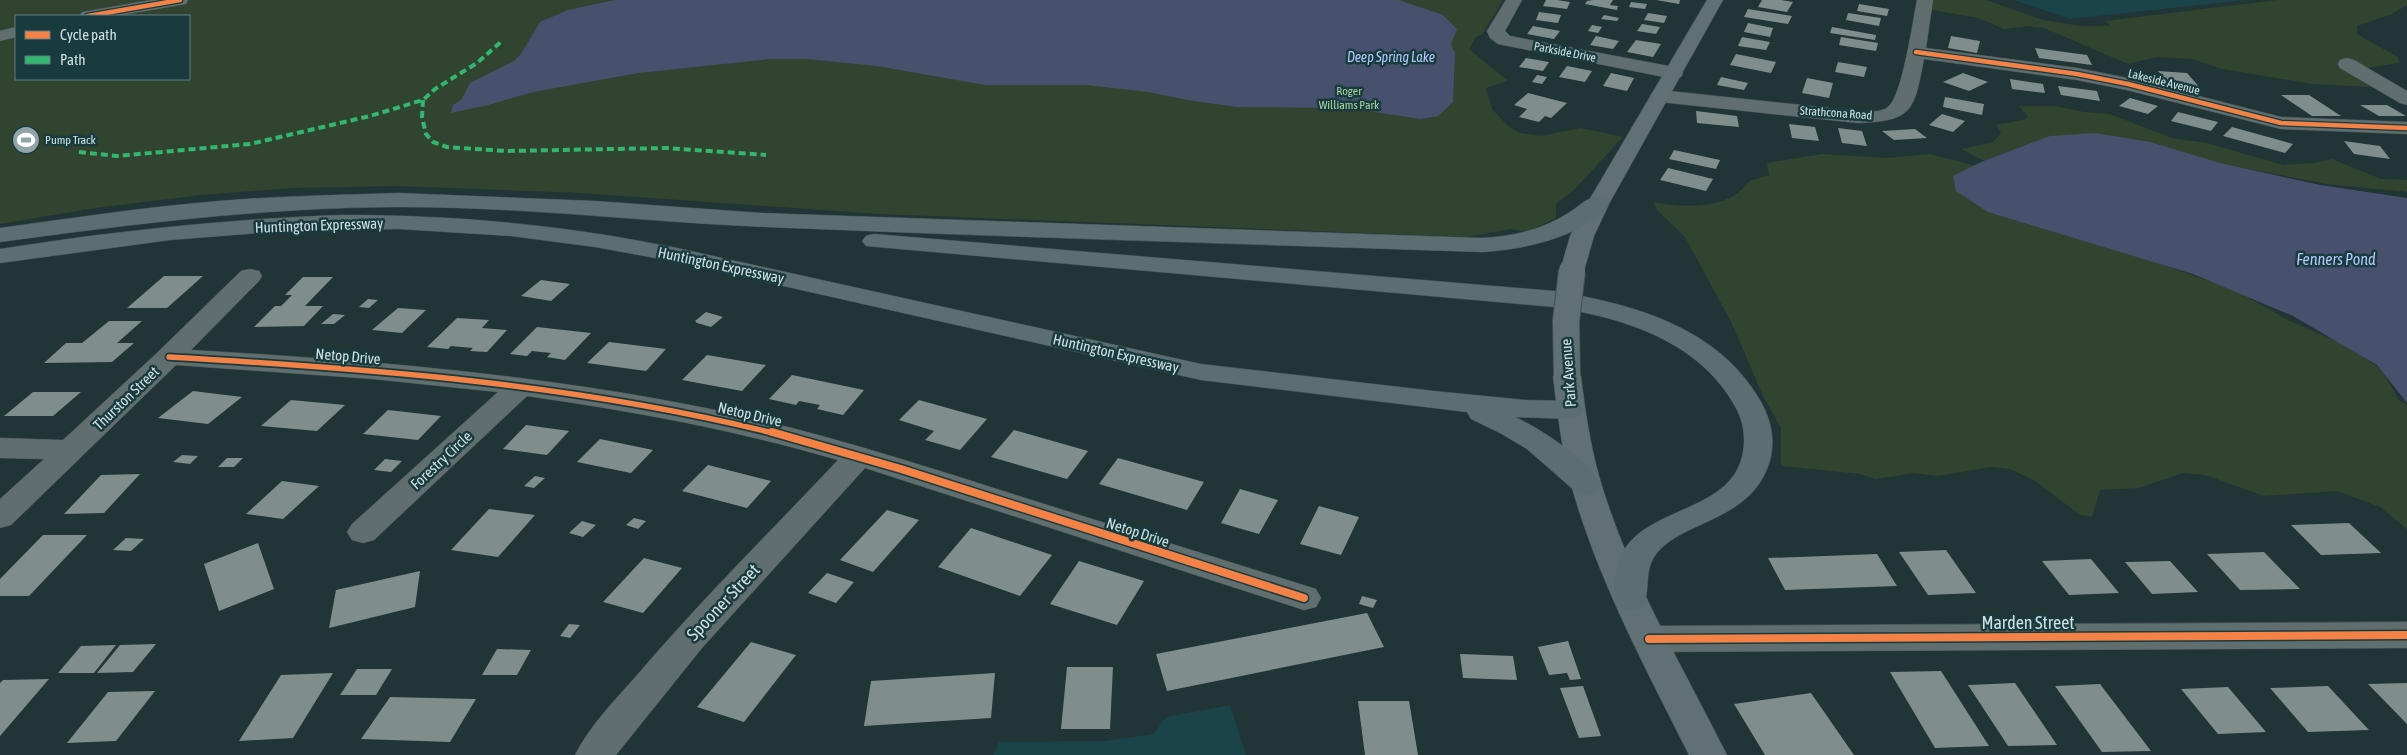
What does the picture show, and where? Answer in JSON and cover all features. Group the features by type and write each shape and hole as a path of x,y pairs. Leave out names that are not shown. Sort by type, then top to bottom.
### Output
{"highway":[{"name":"Huntington Expressway","path":"0,235 158,214 264,205 389,200 517,204"},
{"path":"517,204 761,220 1482,244 1515,242 1541,237 1576,220 1599,202"},
{"path":"517,204 910,244 1554,299 1594,305 1631,316 1684,341 1704,353 1726,373 1745,396 1751,407 1757,425 1759,441 1758,453 1751,472 1730,496 1707,510 1668,528 1648,541 1637,556 1630,572 1630,599"},
{"name":"Huntington Expressway","path":"0,256 118,239 272,226 407,223 495,227 605,242 677,255 1176,367 1250,379 1434,400"},
{"path":"1434,400 1525,409 1570,410"},
{"path":"1434,400 1482,413 1526,433 1554,454 1586,484"}],"main road":[{"name":"Park Avenue","path":"1708,755 1630,599 1601,528 1586,484 1570,410 1566,376 1566,321 1572,271 1582,236 1599,202 1715,0"}],"street":[{"path":"94,15 180,0"},
{"name":"Parkside Drive","path":"1514,0 1496,30 1496,34 1504,40 1674,73"},
{"name":"Strathcona Road","path":"1660,96 1858,117 1889,115 1898,109 1916,52 1925,0"},
{"path":"0,36 15,32"},
{"name":"Lakeside Avenue","path":"1916,52 2077,74 2127,76 2281,123 2315,126 2407,128"},
{"path":"2347,64 2407,99"},
{"name":"Thurston Street","path":"0,517 169,357 250,276"},
{"name":"Netop Drive","path":"169,357 290,364 520,387 633,403 702,416 860,455 1304,598"},
{"name":"Forestry Circle","path":"363,532 520,387"},
{"path":"0,448 71,450"},
{"name":"Spooner Street","path":"594,755 628,709 683,645 860,455"},
{"name":"Marden Street","path":"1649,639 2407,635"}],"shaded area":[{"path":"2014,0 2246,0 2070,19"},
{"path":"1230,705 1246,755 993,755 999,742 1105,741 1154,734 1166,717"}],"green space":[{"name":"Roger Williams Park","path":"0,0 1503,0 1482,34 1476,37 1469,49 1508,81 1486,88 1492,109 1508,126 1520,133 1541,136 1581,128 1623,137 1574,190 1556,204 1556,218 1527,232 1510,229 1468,237 879,214 580,193 397,186 292,188 202,195 95,208 0,224"},
{"path":"1923,0 1986,0 2043,20 2081,26 2108,26 2110,25 2105,21 2277,0 2407,0 2407,5 2392,14 2357,26 2357,34 2398,57 2399,63 2367,68 2392,88 2313,84 2222,69 2192,59 2157,57 2128,64 2044,28 2028,26 2004,29 1978,18 1922,8"},
{"path":"2019,106 2056,106 2084,112 2110,114 2172,138 2207,143 2283,165 2314,163 2332,159 2381,179 2407,180 2407,192 2327,184 2180,156 1992,165 1961,149 1993,142 2001,133 1996,125 2023,120 2028,117"},
{"path":"1822,154 1887,158 1930,154 1981,167 2152,261 2234,290 2290,321 2346,345 2382,370 2399,400 2407,405 2407,529 2380,507 2337,491 2264,496 2205,475 2183,473 2138,488 2100,490 2092,517 2080,515 2035,481 2010,469 1991,467 1938,476 1914,473 1876,479 1860,474 1781,466 1781,428 1763,396 1732,324 1685,237 1657,210 1653,202 1691,206 1718,202 1741,190 1749,181 1769,175 1767,163"}],"water":[{"name":"Deep Spring Lake","path":"615,0 1399,0 1443,15 1457,29 1451,44 1455,53 1453,102 1438,116 1421,119 1346,108 1237,107 1187,100 1149,92 1086,85 985,85 877,66 807,59 770,59 638,73 533,92 451,113 453,105 462,99 470,83 514,61 521,54 540,22 568,10"},
{"name":"Fenners Pond","path":"2095,133 2150,142 2220,163 2320,185 2407,198 2407,403 2377,365 2293,316 2193,274 1988,212 1956,191 1953,176 1981,162 2050,136"}],"building":[{"path":"1546,0 1570,2 1567,9 1543,6"},
{"path":"1613,0 1610,5 1618,6 1617,10 1585,4 1587,1"},
{"path":"1656,0 1680,0 1679,4"},
{"path":"1762,0 1793,2 1787,12 1758,7"},
{"path":"1631,2 1647,4 1645,9 1629,7"},
{"path":"1859,4 1889,9 1887,16 1857,11"},
{"path":"1748,9 1792,16 1788,24 1744,17"},
{"path":"1539,12 1561,15 1558,23 1536,20"},
{"path":"1648,13 1667,16 1664,23 1644,20"},
{"path":"1848,13 1881,18 1879,26 1846,20"},
{"path":"1604,15 1619,18 1617,21 1601,19"},
{"path":"1748,23 1773,28 1770,37 1744,32"},
{"path":"1642,24 1660,27 1656,34 1637,31"},
{"path":"1592,25 1602,27 1598,33 1588,31"},
{"path":"1533,26 1560,31 1554,39 1527,34"},
{"path":"1832,27 1876,35 1875,40 1830,33"},
{"path":"1596,36 1619,41 1613,49 1590,45"},
{"path":"1951,36 1980,41 1977,53 1948,48"},
{"path":"1742,37 1770,42 1766,50 1738,46"},
{"path":"1841,37 1878,43 1876,51 1839,45"},
{"path":"1636,40 1661,44 1653,57 1627,52"},
{"path":"2035,48 2087,55 2092,65 2039,58"},
{"path":"1736,54 1776,62 1771,73 1730,65"},
{"path":"1526,58 1549,62 1543,71 1519,67"},
{"path":"1838,62 1867,67 1864,77 1835,72"},
{"path":"1567,66 1592,71 1585,82 1559,77"},
{"path":"2158,71 2187,73 2201,89 2171,86"},
{"path":"1611,73 1634,78 1627,91 1603,86"},
{"path":"1963,73 1988,82 1969,91 1943,82"},
{"path":"1537,75 1547,77 1542,84 1532,82"},
{"path":"1721,77 1748,83 1744,90 1717,85"},
{"path":"1807,78 1833,83 1829,98 1802,93"},
{"path":"2010,79 2043,84 2045,93 2012,89"},
{"path":"2058,86 2097,91 2100,101 2061,95"},
{"path":"1528,93 1567,103 1551,118 1545,116 1539,122 1519,117 1527,109 1514,105"},
{"path":"2281,95 2309,95 2341,116 2312,116"},
{"path":"1945,97 1984,104 1982,115 1943,107"},
{"path":"2130,98 2158,106 2148,114 2119,106"},
{"path":"2360,105 2387,105 2406,116 2379,116"},
{"path":"1696,111 1737,116 1739,127 1697,123"},
{"path":"2178,112 2218,122 2211,131 2171,121"},
{"path":"1942,114 1965,121 1953,132 1929,125"},
{"path":"1789,124 1815,127 1819,141 1792,138"},
{"path":"2232,127 2293,144 2285,153 2223,136"},
{"path":"1838,128 1862,131 1867,146 1842,143"},
{"path":"1915,129 1927,138 1894,140 1882,131"},
{"path":"2344,141 2380,146 2390,159 2354,154"},
{"path":"1674,150 1720,160 1716,169 1669,159"},
{"path":"1668,168 1713,179 1706,191 1660,180"},
{"path":"164,276 203,276 167,308 127,308"},
{"path":"303,277 333,277 305,306 323,306 304,326 254,327 275,306 281,306 292,295 285,295"},
{"path":"541,280 570,284 551,301 521,296"},
{"path":"368,299 378,300 369,308 359,307"},
{"path":"398,308 426,310 402,333 372,330"},
{"path":"706,312 723,317 711,327 695,321"},
{"path":"333,314 345,315 334,324 321,324"},
{"path":"457,318 489,320 482,328 507,330 487,352 470,351 473,348 451,346 448,349 427,347"},
{"path":"109,321 142,321 117,343 134,343 112,362 44,363 66,343 82,343"},
{"path":"537,327 591,333 565,360 547,357 551,353 532,351 527,356 510,354"},
{"path":"609,342 666,349 646,371 587,363"},
{"path":"707,355 766,365 742,391 682,380"},
{"path":"792,375 864,390 843,415 817,409 820,405 799,401 796,405 769,399"},
{"path":"193,391 242,397 208,424 158,418"},
{"path":"33,392 81,392 53,416 4,416"},
{"path":"291,400 345,405 317,431 261,426"},
{"path":"919,400 987,419 960,450 925,440 934,431 899,420"},
{"path":"388,410 441,416 418,440 363,434"},
{"path":"526,425 569,431 547,455 503,449"},
{"path":"1014,430 1088,451 1067,479 991,457"},
{"path":"600,439 653,450 631,473 577,462"},
{"path":"182,455 198,456 190,464 173,462"},
{"path":"227,458 243,458 234,467 218,467"},
{"path":"1118,458 1204,482 1187,510 1099,484"},
{"path":"385,459 402,461 391,472 374,470"},
{"path":"708,465 771,481 747,508 682,491"},
{"path":"140,474 104,513 64,514 101,475"},
{"path":"535,476 545,478 534,488 524,486"},
{"path":"282,481 319,486 283,519 246,514"},
{"path":"1240,489 1278,500 1259,534 1221,523"},
{"path":"1319,506 1359,517 1341,555 1300,544"},
{"path":"489,509 535,515 498,557 451,550"},
{"path":"887,510 919,520 873,572 840,560"},
{"path":"634,518 646,521 638,529 626,525"},
{"path":"582,521 596,525 583,537 569,533"},
{"path":"2349,523 2381,553 2321,555 2291,525"},
{"path":"971,528 1052,555 1020,596 938,567"},
{"path":"43,535 87,535 29,596 0,596 0,579"},
{"path":"126,538 144,539 131,551 113,550"},
{"path":"258,543 274,589 219,611 204,564"},
{"path":"1946,550 1976,593 1928,595 1899,552"},
{"path":"2264,552 2300,589 2240,590 2207,554"},
{"path":"1877,554 1897,586 1785,590 1768,558"},
{"path":"644,558 682,568 643,613 603,602"},
{"path":"2091,559 2119,593 2069,595 2042,561"},
{"path":"1079,561 1144,581 1117,625 1050,604"},
{"path":"2170,561 2198,592 2152,594 2125,562"},
{"path":"420,571 415,607 329,628 336,590"},
{"path":"827,573 854,582 836,603 808,593"},
{"path":"1362,596 1377,600 1373,608 1359,604"},
{"path":"1367,613 1384,647 1167,691 1156,654"},
{"path":"569,624 580,625 570,638 560,636"},
{"path":"1568,641 1581,679 1570,680 1567,673 1549,675 1538,647"},
{"path":"751,642 796,655 744,722 697,707"},
{"path":"156,644 133,672 97,673 120,645"},
{"path":"116,645 94,673 58,673 81,646"},
{"path":"497,649 531,650 517,675 482,675"},
{"path":"1460,654 1513,656 1517,680 1463,678"},
{"path":"1067,667 1113,667 1110,729 1061,729"},
{"path":"357,669 392,669 376,695 340,695"},
{"path":"1941,671 1989,746 1935,748 1890,672"},
{"path":"333,673 293,738 239,741 281,675"},
{"path":"995,673 991,718 864,726 871,681"},
{"path":"49,679 0,736 0,683 3,680"},
{"path":"2015,683 2057,745 2008,746 1968,685"},
{"path":"2407,683 2407,724 2368,684"},
{"path":"2100,684 2151,751 2102,752 2055,686"},
{"path":"1583,686 1601,736 1579,738 1560,688"},
{"path":"2328,686 2369,730 2308,732 2270,688"},
{"path":"2228,687 2266,732 2218,734 2181,689"},
{"path":"155,691 116,741 67,743 108,692"},
{"path":"1811,693 1854,755 1765,755 1734,704"},
{"path":"390,697 476,699 450,742 361,739"},
{"path":"1358,701 1409,701 1418,755 1365,755"}],"marked path":[{"path":"79,152 117,156 250,144 370,116 423,100 435,89 477,63 503,40"},
{"path":"423,100 422,117 426,134 433,142 447,147 506,151 667,148 766,155"}],"cycle path":[{"path":"94,15 180,0"},
{"path":"1916,52 2077,74 2128,84 2281,123 2315,126 2407,128"},
{"path":"169,357 441,377 576,394 710,418 825,446 901,469 1304,598"},
{"path":"1649,639 2407,635"}],"place":[{"name":"Pump Track","path":"26,140"}]}
